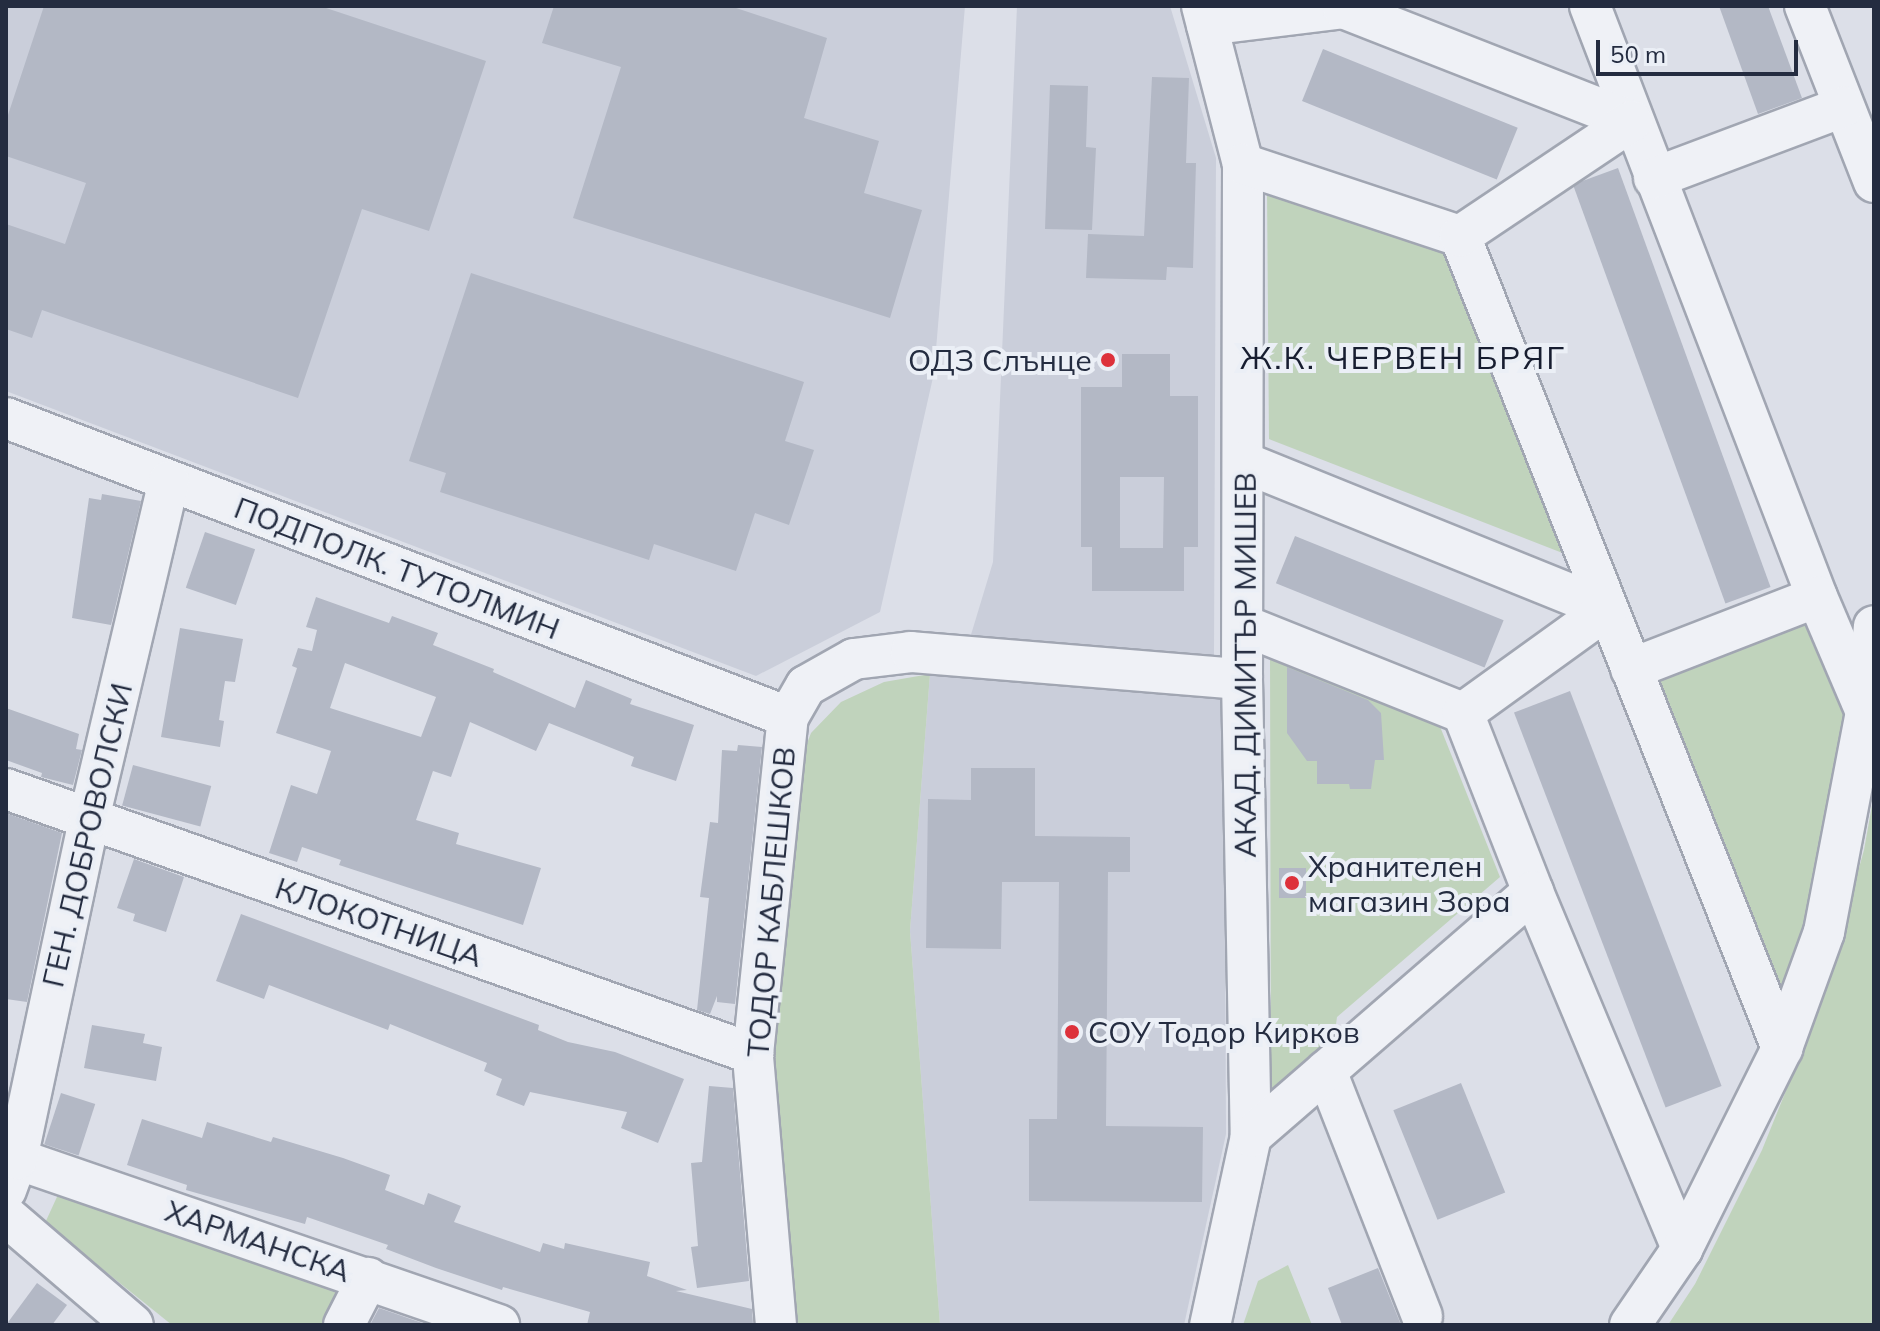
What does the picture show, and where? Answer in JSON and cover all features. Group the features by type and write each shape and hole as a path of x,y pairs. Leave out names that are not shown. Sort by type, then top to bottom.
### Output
{"street":[{"path":"1590,6 1817,597 1866,712"},
{"path":"1805,6 1874,182"},
{"path":"1204,16 1343,8 1632,121"},
{"name":"АКАД. ДИМИТЪР МИШЕВ","path":"1204,16 1243,164 1242,679 1251,1136 1210,1325"},
{"path":"1654,178 1843,107"},
{"path":"1460,236 1632,121"},
{"path":"1243,164 1460,236"},
{"path":"1460,236 1782,1048"},
{"name":"ПОДПОЛК. ТУТОЛМИН","path":"6,418 788,717"},
{"path":"1243,462 1607,609"},
{"name":"ГЕН. ДОБРОВОЛСКИ","path":"11,1175 89,819 169,481"},
{"path":"1631,669 1817,597"},
{"path":"1463,713 1607,609"},
{"path":"1243,625 1463,713 1533,892 1682,1249"},
{"path":"1630,1325 1682,1249 1782,1048 1824,932 1866,712 1874,626"},
{"path":"788,717 806,686 854,659 911,652 1242,679"},
{"name":"ТОДОР КАБЛЕШКОВ","path":"776,1325 753,1054 788,717"},
{"name":"КЛОКОТНИЦА","path":"6,789 753,1054"},
{"path":"1251,1136 1533,892"},
{"path":"1326,1071 1422,1316"},
{"name":"ХАРМАНСКА","path":"11,1175 368,1278 499,1325"},
{"path":"6,1216 113,1319"},
{"path":"344,1325 368,1278"}],"shaded area":[{"path":"6,6 965,6 934,373 880,612 756,676 6,391"},
{"name":"ОДЗ Слънце","path":"1017,6 1170,6 1216,158 1214,658 970,638 993,562"},
{"name":"СОУ Тодор Кирков","path":"930,674 1224,693 1226,1134 1184,1325 940,1325 910,931"}],"green space":[{"path":"1267,189 1450,251 1565,554 1269,439"},
{"path":"1810,615 1853,719 1830,844 1781,1009 1657,677"},
{"path":"1270,652 1437,719 1500,877 1337,1017 1334,1039 1271,1097"},
{"path":"930,674 910,931 940,1325 794,1325 767,1055 795,775 811,733 841,702 884,682"},
{"path":"1874,794 1874,1325 1668,1325 1695,1284 1762,1150 1821,1004 1864,850"},
{"path":"62,1186 347,1285 327,1325 172,1325 45,1223"},
{"path":"1288,1265 1312,1325 1243,1325 1258,1281"}],"building":[{"path":"44,6 320,6 486,61 429,231 362,209 298,398 42,310 32,338 6,329 6,224 65,244 86,183 6,156 6,121"},
{"path":"554,6 730,6 827,38 804,118 879,141 864,193 922,210 890,318 573,218 621,67 542,43"},
{"path":"1719,6 1768,6 1802,98 1758,114"},
{"path":"1323,49 1518,128 1497,180 1302,101"},
{"path":"1152,77 1189,78 1186,163 1196,163 1193,268 1167,267 1166,280 1086,278 1088,234 1144,236"},
{"path":"1050,85 1088,86 1086,147 1096,148 1092,230 1045,229"},
{"path":"1618,168 1771,587 1725,604 1573,184"},
{"path":"471,273 804,382 785,441 814,450 789,525 755,513 736,571 654,544 649,560 440,492 446,473 409,461"},
{"path":"1122,354 1170,354 1170,396 1198,396 1198,547 1184,547 1184,591 1092,591 1092,547 1081,547 1081,387 1122,387","holes":["1120,477 1164,477 1163,548 1120,548"]},
{"path":"102,494 141,501 111,625 72,618 89,498 101,500"},
{"path":"205,532 255,549 236,605 186,588"},
{"path":"1295,536 1504,620 1485,668 1276,583"},
{"path":"316,597 389,623 392,616 438,633 433,645 494,669 493,672 575,708 586,680 632,699 630,704 694,725 676,781 631,766 634,757 549,723 536,751 470,722 451,777 433,771 416,820 459,833 456,844 541,868 523,925 339,865 341,860 302,847 297,862 269,853 291,785 317,794 331,751 276,733 297,668 292,666 298,648 312,651 317,630 306,627","holes":["345,663 436,697 421,737 330,708"]},
{"path":"180,628 243,639 235,682 225,681 219,720 224,721 220,747 161,737"},
{"path":"1287,667 1368,700 1381,713 1384,760 1375,760 1371,789 1350,789 1349,784 1317,784 1317,761 1307,761 1287,733"},
{"path":"1570,691 1722,1086 1666,1107 1514,713"},
{"path":"6,708 79,734 76,749 82,750 73,785 41,777 42,773 6,760"},
{"path":"738,745 762,747 735,1004 717,1002 717,996 710,1014 697,1010 709,898 700,897 710,822 718,823 722,750 737,751"},
{"path":"133,765 211,786 200,827 122,806"},
{"path":"971,768 1035,768 1035,836 1130,837 1130,872 1108,872 1106,1126 1203,1127 1202,1202 1029,1201 1029,1119 1057,1119 1059,882 1002,882 1001,949 926,948 928,799 971,800"},
{"path":"6,813 62,833 27,1002 6,999"},
{"path":"134,859 184,877 166,932 133,921 135,914 117,908"},
{"name":"Хранителен магазин Зора","path":"1279,868 1306,868 1306,898 1279,898"},
{"path":"241,914 539,1025 538,1030 568,1042 615,1052 684,1079 658,1143 621,1128 627,1112 530,1092 524,1106 496,1095 502,1079 484,1071 487,1063 390,1024 388,1030 269,985 264,999 216,981"},
{"path":"92,1025 145,1034 143,1043 162,1047 156,1081 84,1068"},
{"path":"1461,1083 1505,1192 1438,1220 1393,1110"},
{"path":"709,1086 733,1088 749,1281 697,1288 691,1247 698,1246 691,1163 702,1162"},
{"path":"61,1093 95,1104 79,1155 44,1144"},
{"path":"142,1119 202,1138 207,1122 271,1142 273,1137 343,1158 390,1175 385,1190 424,1205 428,1193 461,1206 454,1222 540,1252 543,1243 564,1249 565,1243 650,1262 647,1276 687,1290 676,1291 752,1309 753,1325 587,1325 590,1312 503,1287 502,1290 436,1268 386,1249 388,1245 307,1217 305,1224 186,1190 187,1185 127,1165"},
{"path":"1378,1268 1401,1325 1342,1325 1328,1288"},
{"path":"37,1283 67,1305 52,1325 6,1325"},
{"path":"379,1308 428,1325 370,1325"}],"place":[{"name":"ОДЗ Слънце","path":"1108,360"},
{"name":"Хранителен магазин Зора","path":"1292,883"},
{"name":"СОУ Тодор Кирков","path":"1072,1032"}],"district":[{"name":"Ж.К. ЧЕРВЕН БРЯГ","path":"1403,357"}]}
